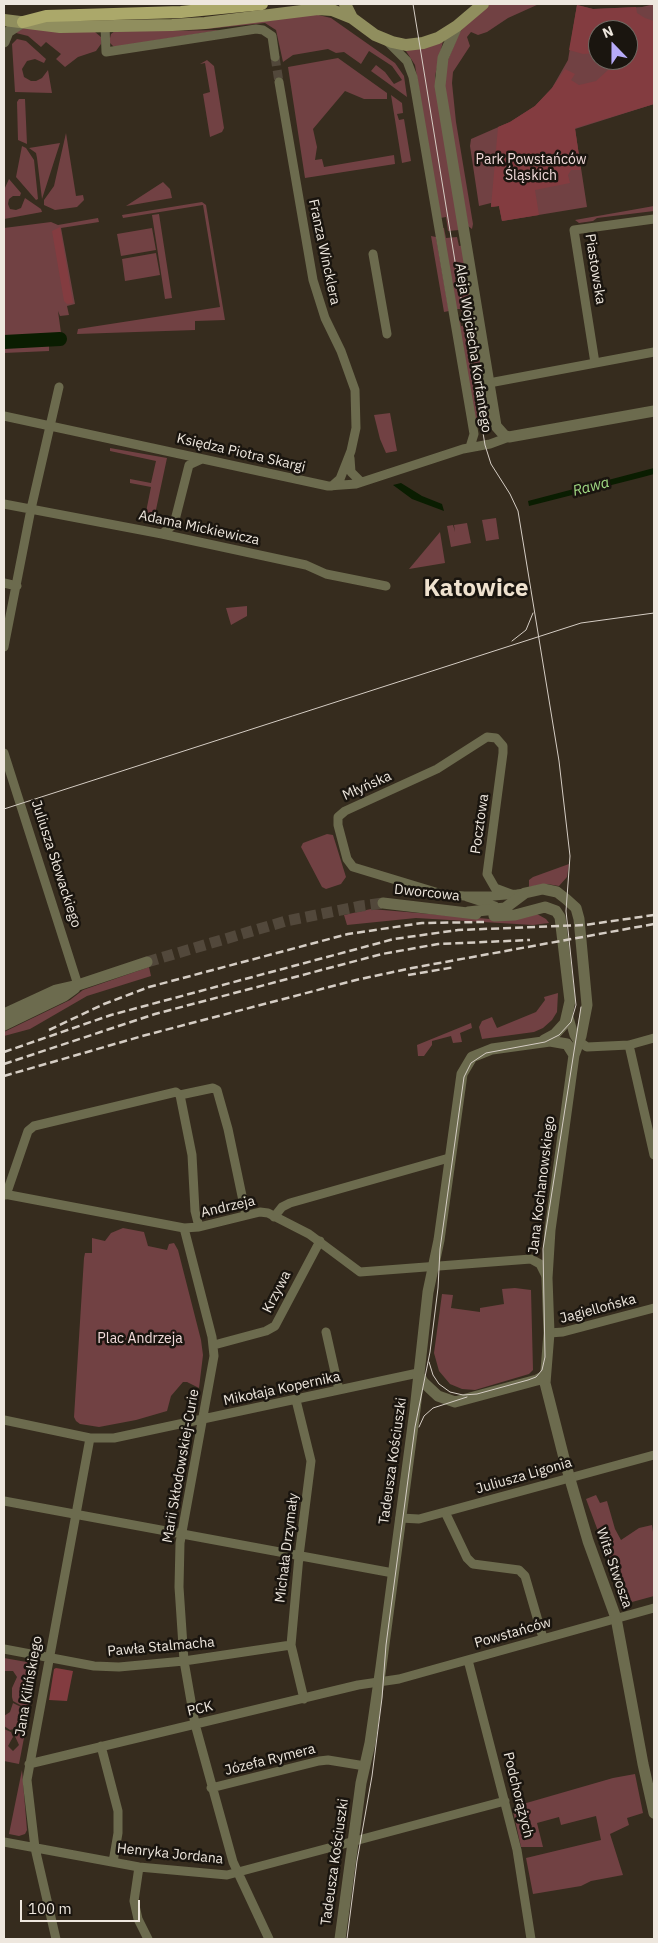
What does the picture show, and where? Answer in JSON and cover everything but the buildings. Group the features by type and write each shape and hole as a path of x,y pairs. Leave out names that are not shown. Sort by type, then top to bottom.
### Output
{"main road":[{"path":"23,22 46,16 181,12 262,4"},
{"path":"345,4 352,18"},
{"path":"462,22 472,4"},
{"path":"4,20 60,27 205,23 318,8 332,10 352,18 386,40 406,44 423,43 438,38 462,22 483,4"}],"street":[{"path":"4,42 8,32 23,22"},
{"name":"Aleja Wojciecha Korfantego","path":"462,22 443,58 440,86 496,426 504,435 509,437"},
{"path":"105,26 106,52 256,29 263,30 272,36 275,57"},
{"name":"Aleja Wojciecha Korfantego","path":"386,40 407,61 412,72 474,434 470,447 490,444 509,437"},
{"name":"Franza Wincklera","path":"279,82 313,280 324,318 344,358 355,390 356,428 351,450 340,479 332,486"},
{"name":"Piastowska","path":"595,363 574,230 654,218"},
{"path":"373,254 387,334"},
{"path":"489,383 654,352"},
{"path":"4,647 31,510 59,387"},
{"path":"509,437 654,411"},
{"name":"Księdza Piotra Skargi","path":"4,416 332,486 361,482 470,447"},
{"name":"Franza Wincklera","path":"351,450 351,472 361,482"},
{"path":"162,534 174,524 189,464 202,459"},
{"name":"Adama Mickiewicza","path":"4,504 162,534 306,565 326,574 386,586"},
{"path":"4,583 17,586"},
{"name":"Młyńska","path":"464,896 419,887 350,865 338,824 339,815 437,769 487,737 496,738 502,744"},
{"name":"Pocztowa","path":"502,744 503,753 487,874 495,888 511,894"},
{"name":"Juliusza Słowackiego","path":"4,753 78,985"},
{"name":"Dworcowa","path":"464,896 525,893 543,888 557,892"},
{"name":"Jana Kochanowskiego","path":"549,1333 547,1278 550,1230 574,1055 579,1042 587,1005 579,919 576,908 557,892"},
{"name":"Dworcowa","path":"468,912 505,908 525,893"},
{"name":"Dworcowa","path":"464,896 482,904 529,910"},
{"name":"Dworcowa","path":"383,904 416,909 499,916 544,907 554,909 560,917 570,995 568,1014"},
{"path":"4,1014 56,990 78,985 147,962"},
{"path":"4,1025 64,996 78,985"},
{"path":"568,1014 574,1034 583,1046 595,1048 629,1045 654,1038"},
{"name":"Tadeusza Kościuszki","path":"537,1042 560,1030 568,1014"},
{"name":"Tadeusza Kościuszki","path":"340,1939 393,1573 428,1292 462,1074 468,1062 482,1051 537,1042 564,1043 570,1047 574,1055"},
{"path":"629,1045 654,1155"},
{"path":"5,1194 28,1132 34,1126 176,1092 180,1095 214,1088 217,1090 228,1129 246,1215"},
{"path":"180,1095 192,1155 199,1228"},
{"name":"Andrzeja","path":"5,1194 184,1228 199,1228 260,1212 274,1216 290,1203 449,1158"},
{"path":"274,1216 320,1241 360,1272 433,1268 531,1259 540,1264 547,1278"},
{"name":"Marii Skłodowskiej-Curie","path":"184,1228 214,1345 214,1356 182,1534 179,1587 184,1661 194,1724 211,1788 238,1873 269,1939"},
{"name":"Krzywa","path":"214,1345 266,1331 275,1326 320,1241"},
{"name":"Jagiellońska","path":"549,1333 563,1332 654,1308"},
{"path":"326,1332 339,1390"},
{"name":"Wita Stwosza","path":"549,1333 545,1376 546,1391 588,1541 616,1618 642,1764 654,1813"},
{"path":"418,1373 423,1382 438,1396 455,1402 537,1380 545,1376"},
{"name":"Mikołaja Kopernika","path":"4,1420 90,1438 128,1436 418,1373"},
{"name":"Michała Drzymały","path":"296,1400 311,1461 298,1556 291,1644 304,1699"},
{"name":"Jana Kilińskiego","path":"56,1939 35,1848 27,1780 48,1657 90,1438"},
{"name":"Juliusza Ligonia","path":"400,1518 419,1519 654,1455"},
{"path":"4,1501 393,1573"},
{"path":"445,1512 467,1558 473,1564 520,1570 525,1576 544,1638"},
{"name":"Powstańców","path":"378,1682 399,1679 654,1608"},
{"name":"Pawła Stalmacha","path":"4,1649 94,1666 119,1667 184,1661 291,1644"},
{"name":"Podchorążych","path":"468,1660 517,1850 531,1939"},
{"name":"PCK","path":"29,1764 378,1682"},
{"path":"101,1746 118,1811 118,1833 113,1862"},
{"name":"Józefa Rymera","path":"211,1788 318,1761 328,1760 365,1766"},
{"name":"Henryka Jordana","path":"4,1842 139,1867 227,1875 505,1801"},
{"path":"139,1867 134,1901 138,1919 148,1939"}],"green space":[{"path":"490,4 539,4 508,18 487,32 478,35 471,32 467,37 470,46 453,72 452,83 456,122 473,224 472,229 468,226 445,91 445,67 459,33 469,21"},
{"name":"Park Powstańców Śląskich","path":"654,4 654,104 575,129 587,207 502,221 499,206 491,207 491,203 479,206 470,146 471,139 510,122 535,106 552,88 568,60 577,5 593,9 642,7"},
{"name":"Park Powstańców Śląskich","path":"577,5 593,9 636,7 637,13 654,21 654,104 575,128 581,170 571,170 568,175 570,183 535,190 539,215 502,221 499,206 491,207 498,127 510,122 535,106 552,88 565,69 575,74 571,80 579,85 596,81 608,70 638,70 638,20 588,20 588,54 569,50"},
{"path":"310,13 331,18 395,63 404,76 407,97 371,71 376,65 385,72 394,84 402,80 392,66 369,51 361,64 344,52 336,53 328,49 293,55 283,62 276,30 265,23 163,31 222,30 114,47 109,42 111,34 115,31"},
{"path":"23,28 95,32 101,37 101,44 96,51 78,57 65,67 56,59 61,54 46,42 41,47 28,36 12,32"},
{"path":"17,39 26,41 46,59 44,63 35,59 27,61 22,69 24,77 31,81 36,81 42,78 48,70 52,93 15,92 12,44"},
{"path":"443,41 435,76 459,230 448,231 446,217 440,218 415,65 406,51"},
{"path":"338,58 387,93 387,99 364,99 345,91 313,129 317,147 315,160 322,159 324,167 394,155 395,164 305,178 288,67"},
{"path":"207,60 214,66 224,128 222,132 210,137 203,94 210,92 205,63 200,64"},
{"path":"391,95 402,103 403,113 397,114 399,120 404,119 411,161 402,163"},
{"path":"19,99 25,99 27,144 18,140 17,102"},
{"path":"66,133 76,196 83,195 84,200 77,207 55,210 44,205 44,200 54,186"},
{"path":"60,143 42,199 36,153 29,148"},
{"path":"22,146 26,148 34,160 38,199 36,200 16,177"},
{"path":"9,179 21,193 20,196 13,196 9,199 10,209 16,210 21,208 25,198 41,209 42,212 4,219 4,190"},
{"path":"163,182 170,189 172,198 126,206"},
{"path":"202,202 206,205 225,320 195,321 195,330 77,334 78,329 220,307 203,205 123,218 122,215"},
{"path":"654,206 654,211 597,218 593,221 579,223 575,220"},
{"path":"159,214 172,298 165,299 152,215"},
{"path":"98,218 99,222 61,228 75,304 67,306 69,315 60,316 58,311 61,333 4,336 4,228 51,222 58,225"},
{"path":"60,227 73,303 67,304 64,301 52,231"},
{"path":"152,228 156,250 121,256 117,234"},
{"path":"442,228 444,228 446,238 457,237 459,246 464,245 473,316 462,318 461,309 456,309"},
{"path":"431,236 436,237 449,311 444,312"},
{"path":"156,253 160,275 125,281 122,259"},
{"path":"460,320 461,326 471,324 472,330 478,329 491,423 486,427 476,424 457,321"},
{"path":"49,344 49,351 4,353 4,346"},
{"path":"390,413 397,451 386,453 380,439 374,415"},
{"path":"110,448 167,458 154,519 151,519 153,516 145,517 151,487 130,483 130,479 151,483 156,461 110,451"},
{"path":"496,518 499,539 486,541 482,520"},
{"path":"467,523 471,543 451,547 447,526 453,525 455,532 454,525"},
{"path":"440,532 445,563 409,569"},
{"path":"247,606 247,616 231,625 226,608"},
{"path":"327,834 333,835 346,877 341,884 326,889 322,887 301,847 303,843"},
{"path":"569,864 567,877 559,886 547,884 529,887 529,880 533,877"},
{"path":"371,909 490,919 537,914 549,923 533,925 416,918 347,925 344,915"},
{"path":"149,967 151,976 87,996 30,1029 4,1036 4,1032 70,1000 83,990"},
{"path":"558,993 557,1012 552,1020 543,1028 534,1032 482,1039 479,1027 482,1021 492,1017 497,1028 536,1012 545,1000 544,997"},
{"path":"471,1023 472,1028 460,1033 462,1042 453,1043 451,1036 432,1041 432,1045 424,1056 418,1056 417,1045"},
{"name":"Plac Andrzeja","path":"123,1228 144,1232 148,1246 167,1250 169,1244 174,1243 178,1250 201,1340 203,1355 199,1388 183,1382 171,1396 167,1411 136,1420 99,1427 80,1424 74,1417 85,1253 92,1253 92,1238 105,1241 111,1233"},
{"path":"502,1289 531,1290 533,1370 529,1374 475,1390 462,1389 450,1384 439,1371 434,1353 442,1294 453,1295 451,1308 480,1312 480,1308 504,1304"},
{"path":"596,1495 600,1503 607,1501 615,1529 621,1540 639,1528 652,1525 654,1539 654,1596 632,1602 628,1598 623,1598 586,1499"},
{"path":"4,1658 38,1664 35,1683 23,1680 20,1693 32,1696 19,1764 4,1761 4,1729 11,1732 13,1737 8,1746 13,1751 19,1745 13,1732 22,1720 23,1713 22,1706 13,1701 12,1697 12,1688 17,1677 13,1671 4,1671"},
{"path":"54,1669 73,1671 67,1701 49,1700"},
{"path":"13,1703 21,1707 21,1718 14,1729 10,1730 4,1726 4,1716 10,1712"},
{"path":"22,1770 27,1830 25,1834 19,1836 9,1834"},
{"path":"635,1774 643,1813 627,1818 629,1825 610,1834 623,1875 591,1881 581,1886 533,1894 526,1858 601,1840 596,1816 561,1825 559,1817 537,1823 543,1847 521,1847 513,1811 516,1806 613,1778"}],"water":[{"path":"654,468 654,474 529,506 528,501"},
{"path":"401,483 422,496 442,504 444,511 412,499 393,485"}],"waterway":[{"name":"Rawa","path":"4,342 60,339"}],"tunnel":[{"path":"275,57 279,82"},
{"path":"147,962 286,921 383,903"}],"tram line":[{"path":"347,1939 357,1861 372,1776 382,1698 386,1645 415,1427 430,1352 438,1288 440,1249 464,1077 471,1063 486,1053 545,1042 559,1035 571,1022 576,1005 566,911 570,856 559,761 518,511 510,494 491,464 485,445 413,4"},
{"path":"512,641 526,630 533,613"},
{"path":"4,809 581,623 654,613"},
{"path":"429,1362 433,1375 439,1384 450,1392 463,1395 477,1394 528,1380 536,1377 542,1370 545,1357 543,1249 581,1007"},
{"path":"419,1427 424,1416 433,1408 467,1397"}],"railway":[{"path":"4,1052 111,1015 394,939 458,930 585,925 654,915"},
{"path":"49,1030 104,1004 149,987 348,934 422,923 484,922"},
{"path":"4,1076 146,1035 356,980 654,924"},
{"path":"4,1064 155,1014 382,954 438,944 530,940"},
{"path":"408,975 455,967"}],"district":[{"name":"Katowice","path":"476,589"}]}
